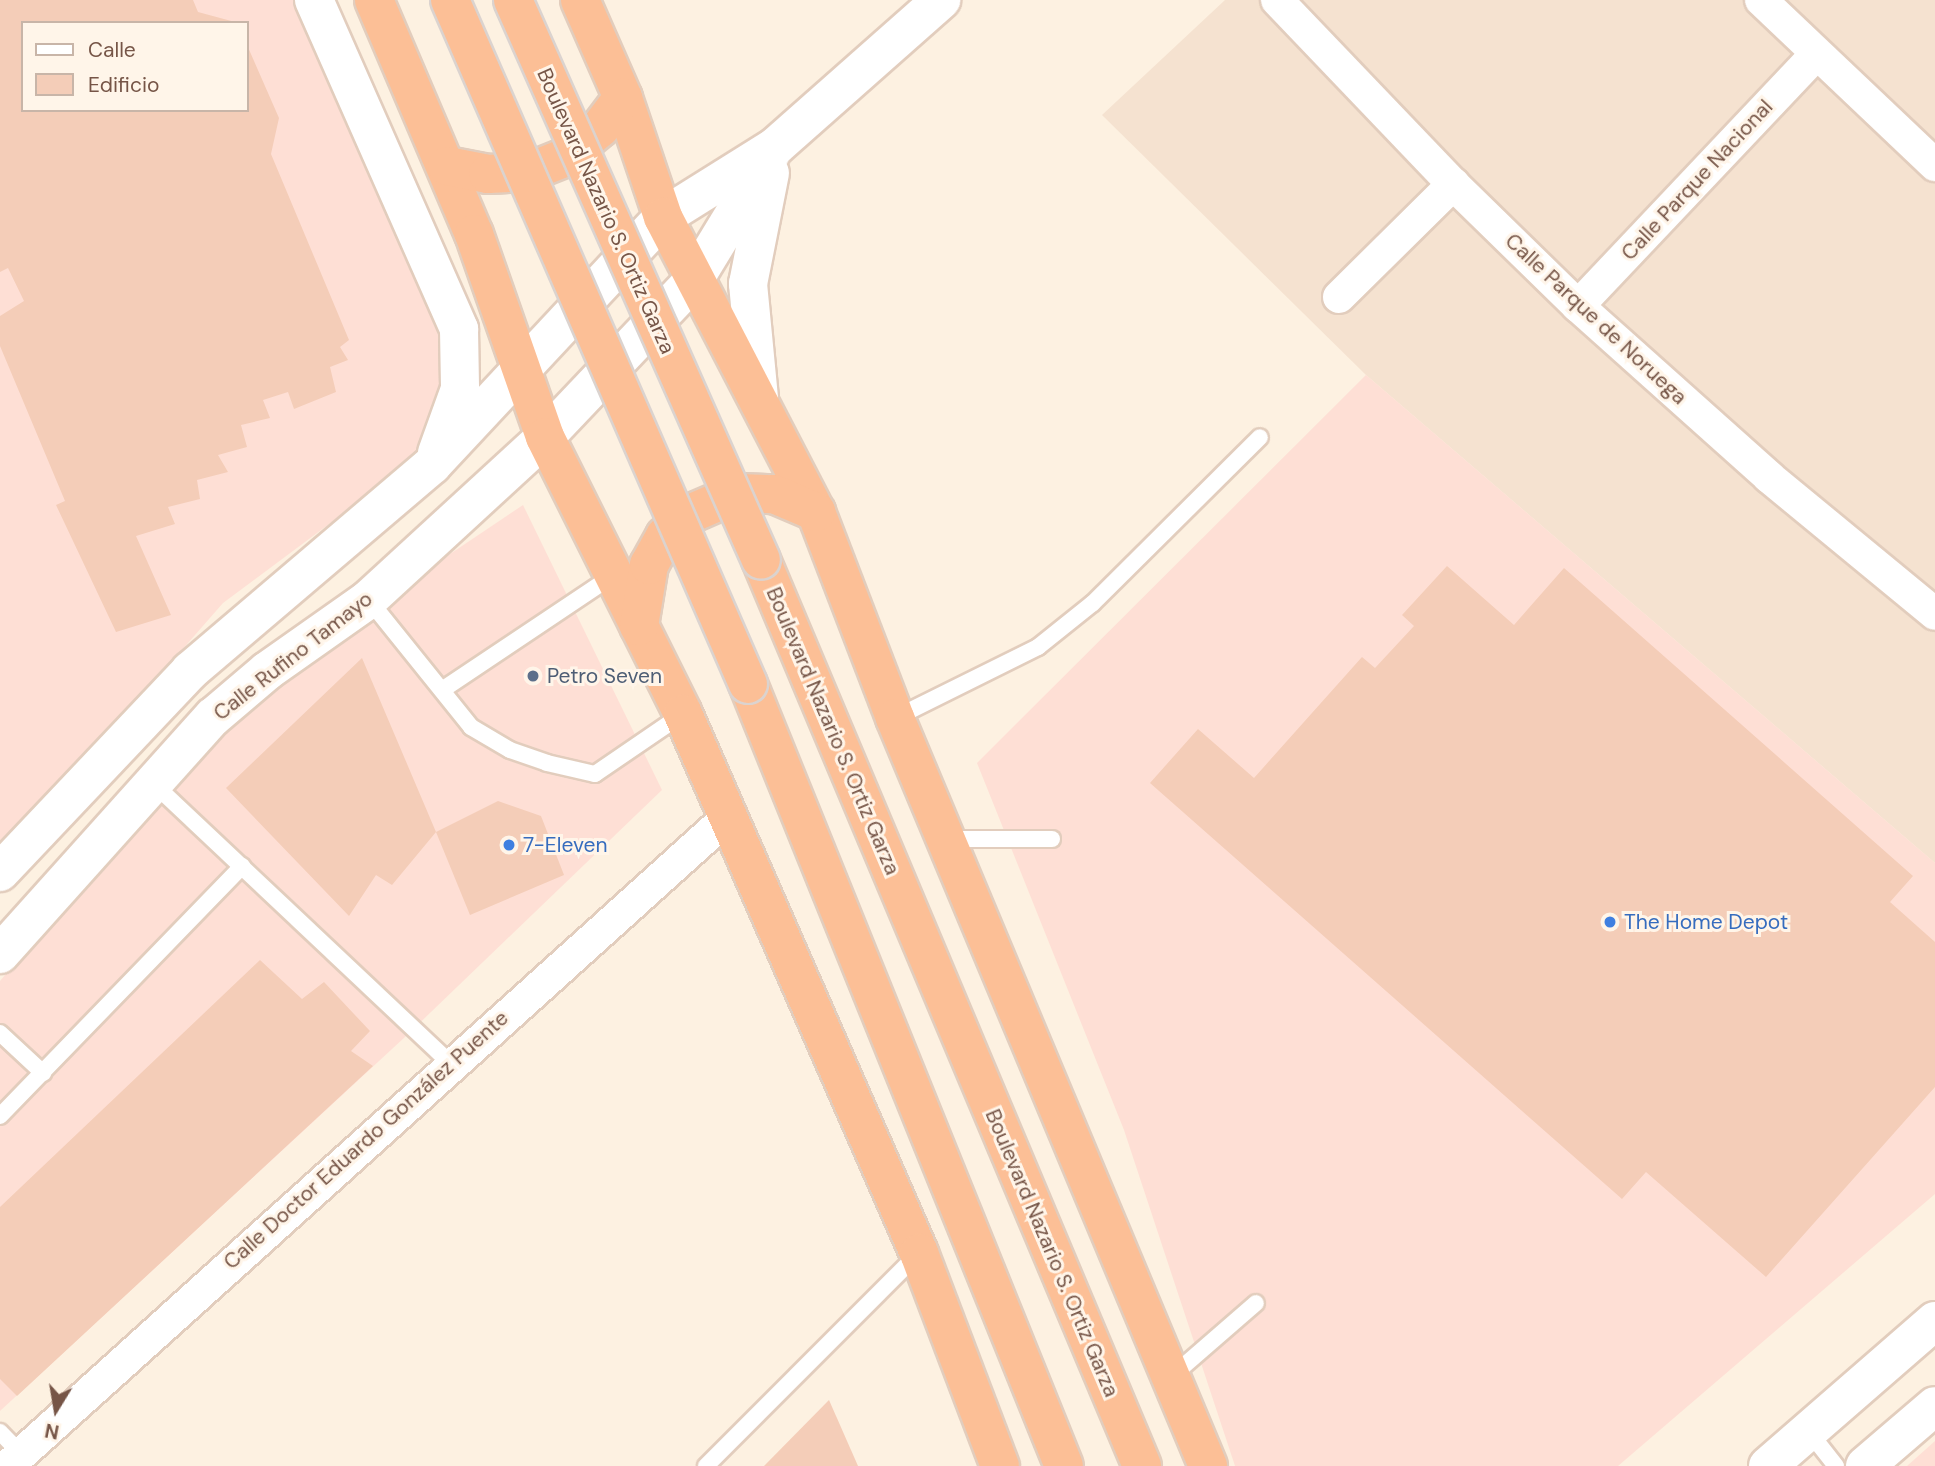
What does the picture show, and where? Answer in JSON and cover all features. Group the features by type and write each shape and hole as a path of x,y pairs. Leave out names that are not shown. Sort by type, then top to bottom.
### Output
{"highway":[{"path":"374,0 447,166 545,437 616,574 683,714 919,1252 992,1460"},
{"path":"450,0 748,684 1064,1466"},
{"name":"Boulevard Nazario S. Ortiz Garza","path":"513,0 761,560 1142,1466"},
{"path":"580,0 623,97 663,217 816,512 895,718 948,839 1208,1466"},
{"path":"447,166 488,174 529,172 564,158 600,128 623,97"},
{"path":"639,626 649,565 665,536 692,513 738,493 774,494 816,512"}],"street":[{"path":"314,0 459,329 460,389 432,465"},
{"path":"0,872 44,821 190,671 432,465 522,373 663,217 775,147 942,0"},
{"name":"Calle Parque de Noruega","path":"1278,0 1453,184 1578,306 1769,477 1935,614"},
{"path":"1761,0 1815,55 1935,165"},
{"name":"Calle Parque Nacional","path":"1578,306 1815,55"},
{"path":"759,398 748,284 775,147"},
{"name":"Calle Rufino Tamayo","path":"0,954 152,782 214,717 267,671 369,599 545,437 694,280 775,147"},
{"path":"1339,297 1453,184"},
{"name":"Calle Doctor Eduardo González Puente","path":"10,1451 727,818"},
{"path":"1768,1466 1810,1433 1935,1321"},
{"path":"1865,1466 1935,1406"}],"lane":[{"path":"895,718 1038,647 1093,603 1260,437"},
{"path":"442,690 616,574"},
{"path":"369,599 471,727 510,750 595,774 683,714"},
{"path":"152,782 450,1063"},
{"path":"948,839 1052,839"},
{"path":"0,1116 242,866"},
{"path":"0,1033 43,1073"},
{"path":"706,1466 919,1252"},
{"path":"1172,1376 1256,1303"},
{"path":"1810,1433 1836,1466"}],"shaded area":[{"path":"0,0 303,0 447,328 444,389 411,463 223,603 0,858"},
{"path":"1225,0 1935,0 1935,863 1366,375 1102,115"},
{"path":"1366,375 1935,863 1935,1194 1618,1466 1235,1466 1124,1130 977,763"},
{"path":"523,505 662,790 405,1037 0,1411 0,981 243,693"},
{"path":"1935,1441 1935,1466 1907,1466"}],"building":[{"path":"0,0 193,0 198,12 231,21 21,21 21,112 248,112 248,47 279,118 271,154 349,340 340,347 348,360 330,367 336,392 294,409 288,392 263,400 270,418 241,425 247,447 218,455 228,472 197,480 200,499 168,507 175,524 136,536 171,615 116,632 56,505 65,501 0,346 0,316 24,301 8,268 0,272"},
{"name":"The Home Depot","path":"1447,566 1514,625 1564,568 1913,876 1890,902 1935,942 1935,1087 1766,1277 1646,1172 1622,1199 1150,783 1198,729 1254,778 1362,657 1375,668 1414,626 1402,615"},
{"path":"362,658 436,832 392,885 376,875 349,916 226,788"},
{"path":"498,801 541,816 564,875 470,915 436,832"},
{"path":"260,960 302,999 324,982 370,1031 351,1051 373,1066 17,1396 0,1379 0,1207"},
{"path":"829,1400 858,1466 764,1466"}],"place":[{"name":"Petro Seven","path":"533,676"},
{"name":"7-Eleven","path":"509,845"},
{"name":"The Home Depot","path":"1610,922"}]}
